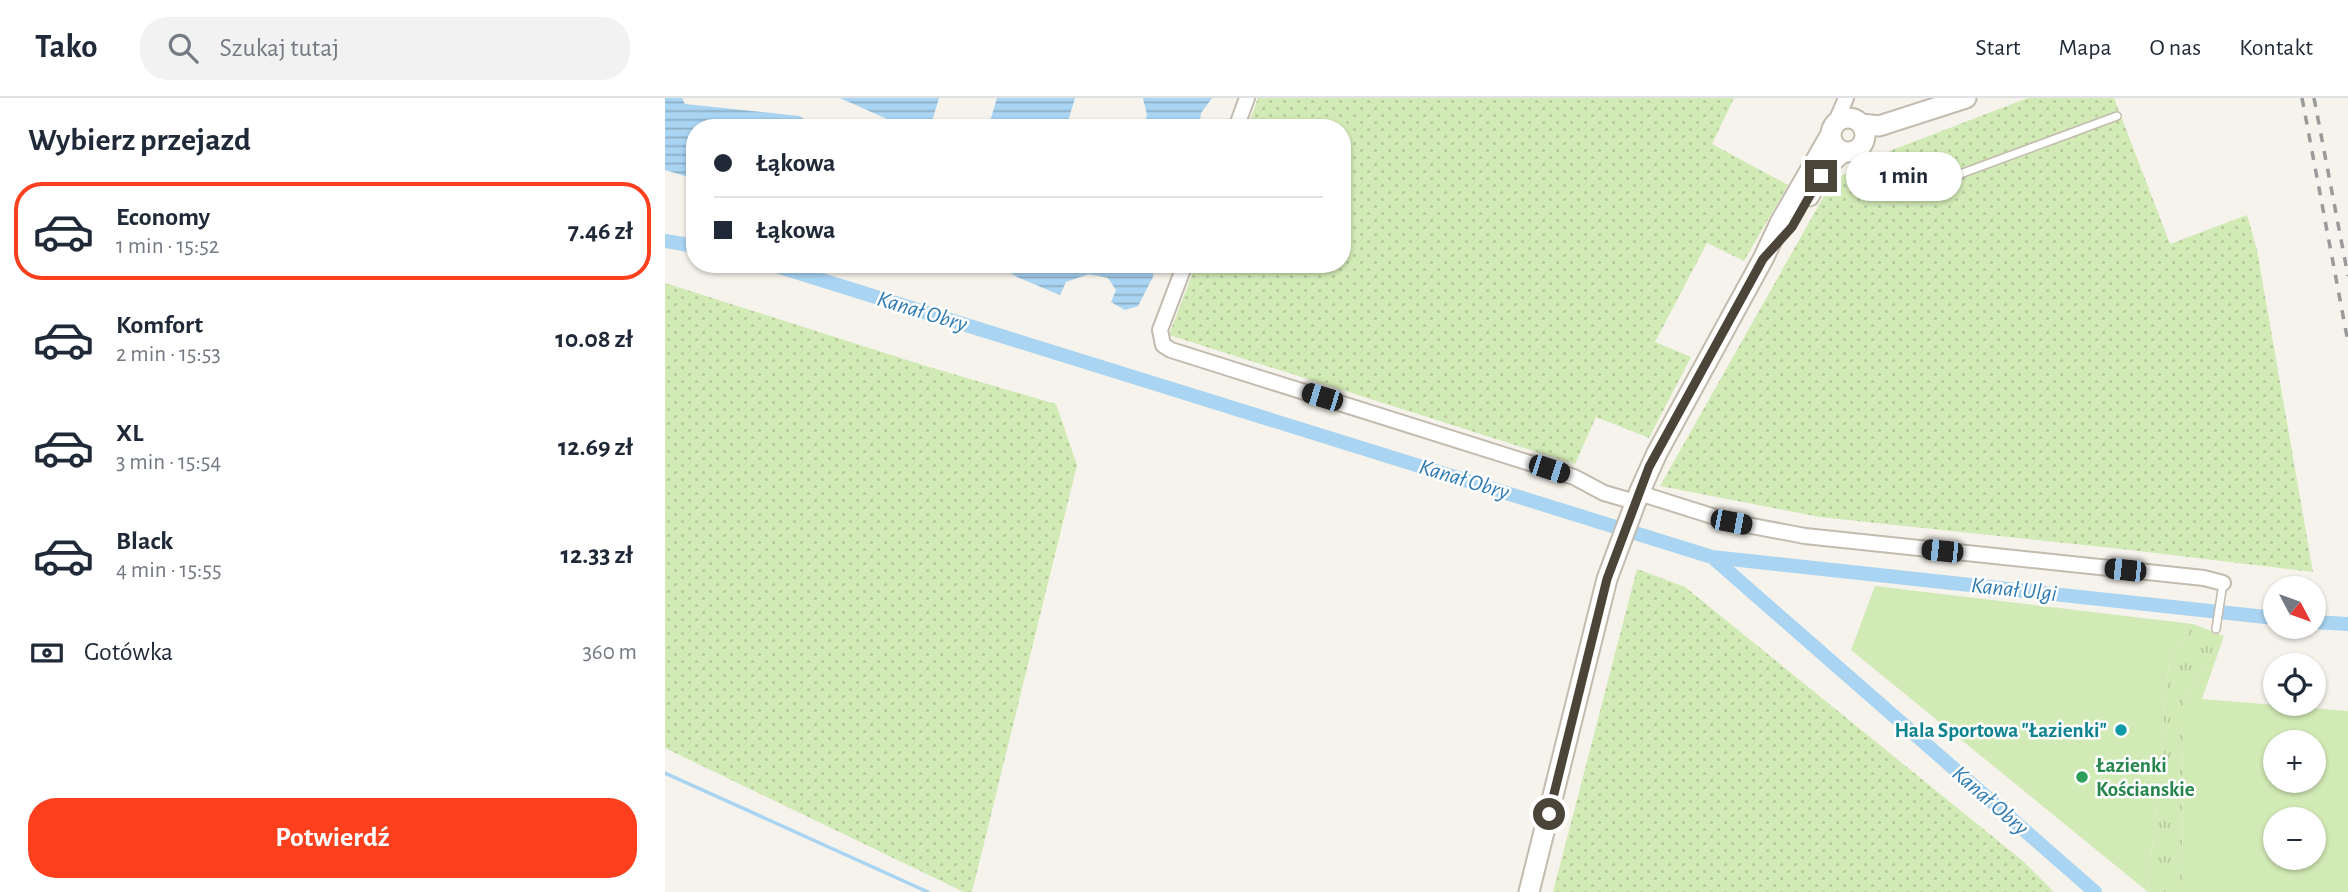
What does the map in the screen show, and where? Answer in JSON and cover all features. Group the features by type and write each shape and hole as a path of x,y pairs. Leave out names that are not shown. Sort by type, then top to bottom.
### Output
{"street":[{"path":"1239,119 1247,98"},
{"path":"1763,259 1792,227 1821,176 1865,136 1848,98"},
{"path":"1529,892 1607,579 1636,500 1657,453 1848,98"},
{"path":"1833,129 1845,118 1879,126 1966,98"},
{"path":"1833,129 1834,146 1853,149 1903,132 1942,107"},
{"path":"1182,273 1160,330 1163,345 1171,350 1574,477 1604,493 1805,536 2204,578 2223,583"}],"lane":[{"path":"1853,149 1868,154 1882,187 1889,192 1906,194 2117,116"},
{"path":"2216,625 2223,583"}],"green space":[{"path":"1258,98 1734,98 1712,144 1788,185 1744,261 1707,243 1655,342 1691,357 1649,438 1596,417 1575,464 1169,335 1193,273 1351,273 1351,119 1250,119"},
{"path":"2028,98 2114,98 2170,244 2247,215 2257,250 2313,572 1820,517 1660,486 1833,180 1892,150"},
{"path":"665,283 926,366 1056,404 1077,465 972,892 964,892 665,748"},
{"path":"1637,569 1685,587 2024,862 2054,892 1553,892"},
{"name":"Łazienki Kościanskie","path":"1875,586 2193,624 2169,662 2148,892 1851,650"},
{"path":"2193,624 2224,636 2183,703 2182,892 2148,892 2169,662"},
{"path":"2224,636 2202,699 2263,704 2263,716 2326,716 2326,709 2348,711 2348,892 2182,892 2183,703"}],"water":[{"path":"665,98 682,98 685,104 800,116 804,119 686,119 686,176 665,170"},
{"path":"840,98 939,98 933,119 887,119"},
{"path":"997,98 1075,98 1069,119 991,119"},
{"path":"1143,98 1212,98 1201,113 1200,119 1146,119"},
{"path":"1010,273 1153,273 1138,306 1125,310 1111,302 1116,290 1108,278 1089,274 1066,282 1060,295"}],"waterway":[{"name":"Kanał Obry","path":"665,241 686,244"},
{"name":"Kanał Obry","path":"799,273 1712,557 2095,892"},
{"name":"Kanał Ulgi","path":"1712,557 2263,617"},
{"name":"Kanał Ulgi","path":"2326,623 2348,624"},
{"path":"665,773 928,892"}],"railway":[{"path":"2302,98 2348,342"},
{"path":"2314,98 2348,276"}],"place":[{"name":"Hala Sportowa \"Łazienki\"","path":"2121,730"},
{"name":"Łazienki Kościanskie","path":"2082,777"}],"route":[{"path":"1549,814 1607,579 1649,467 1763,259 1792,227 1821,176"}]}
